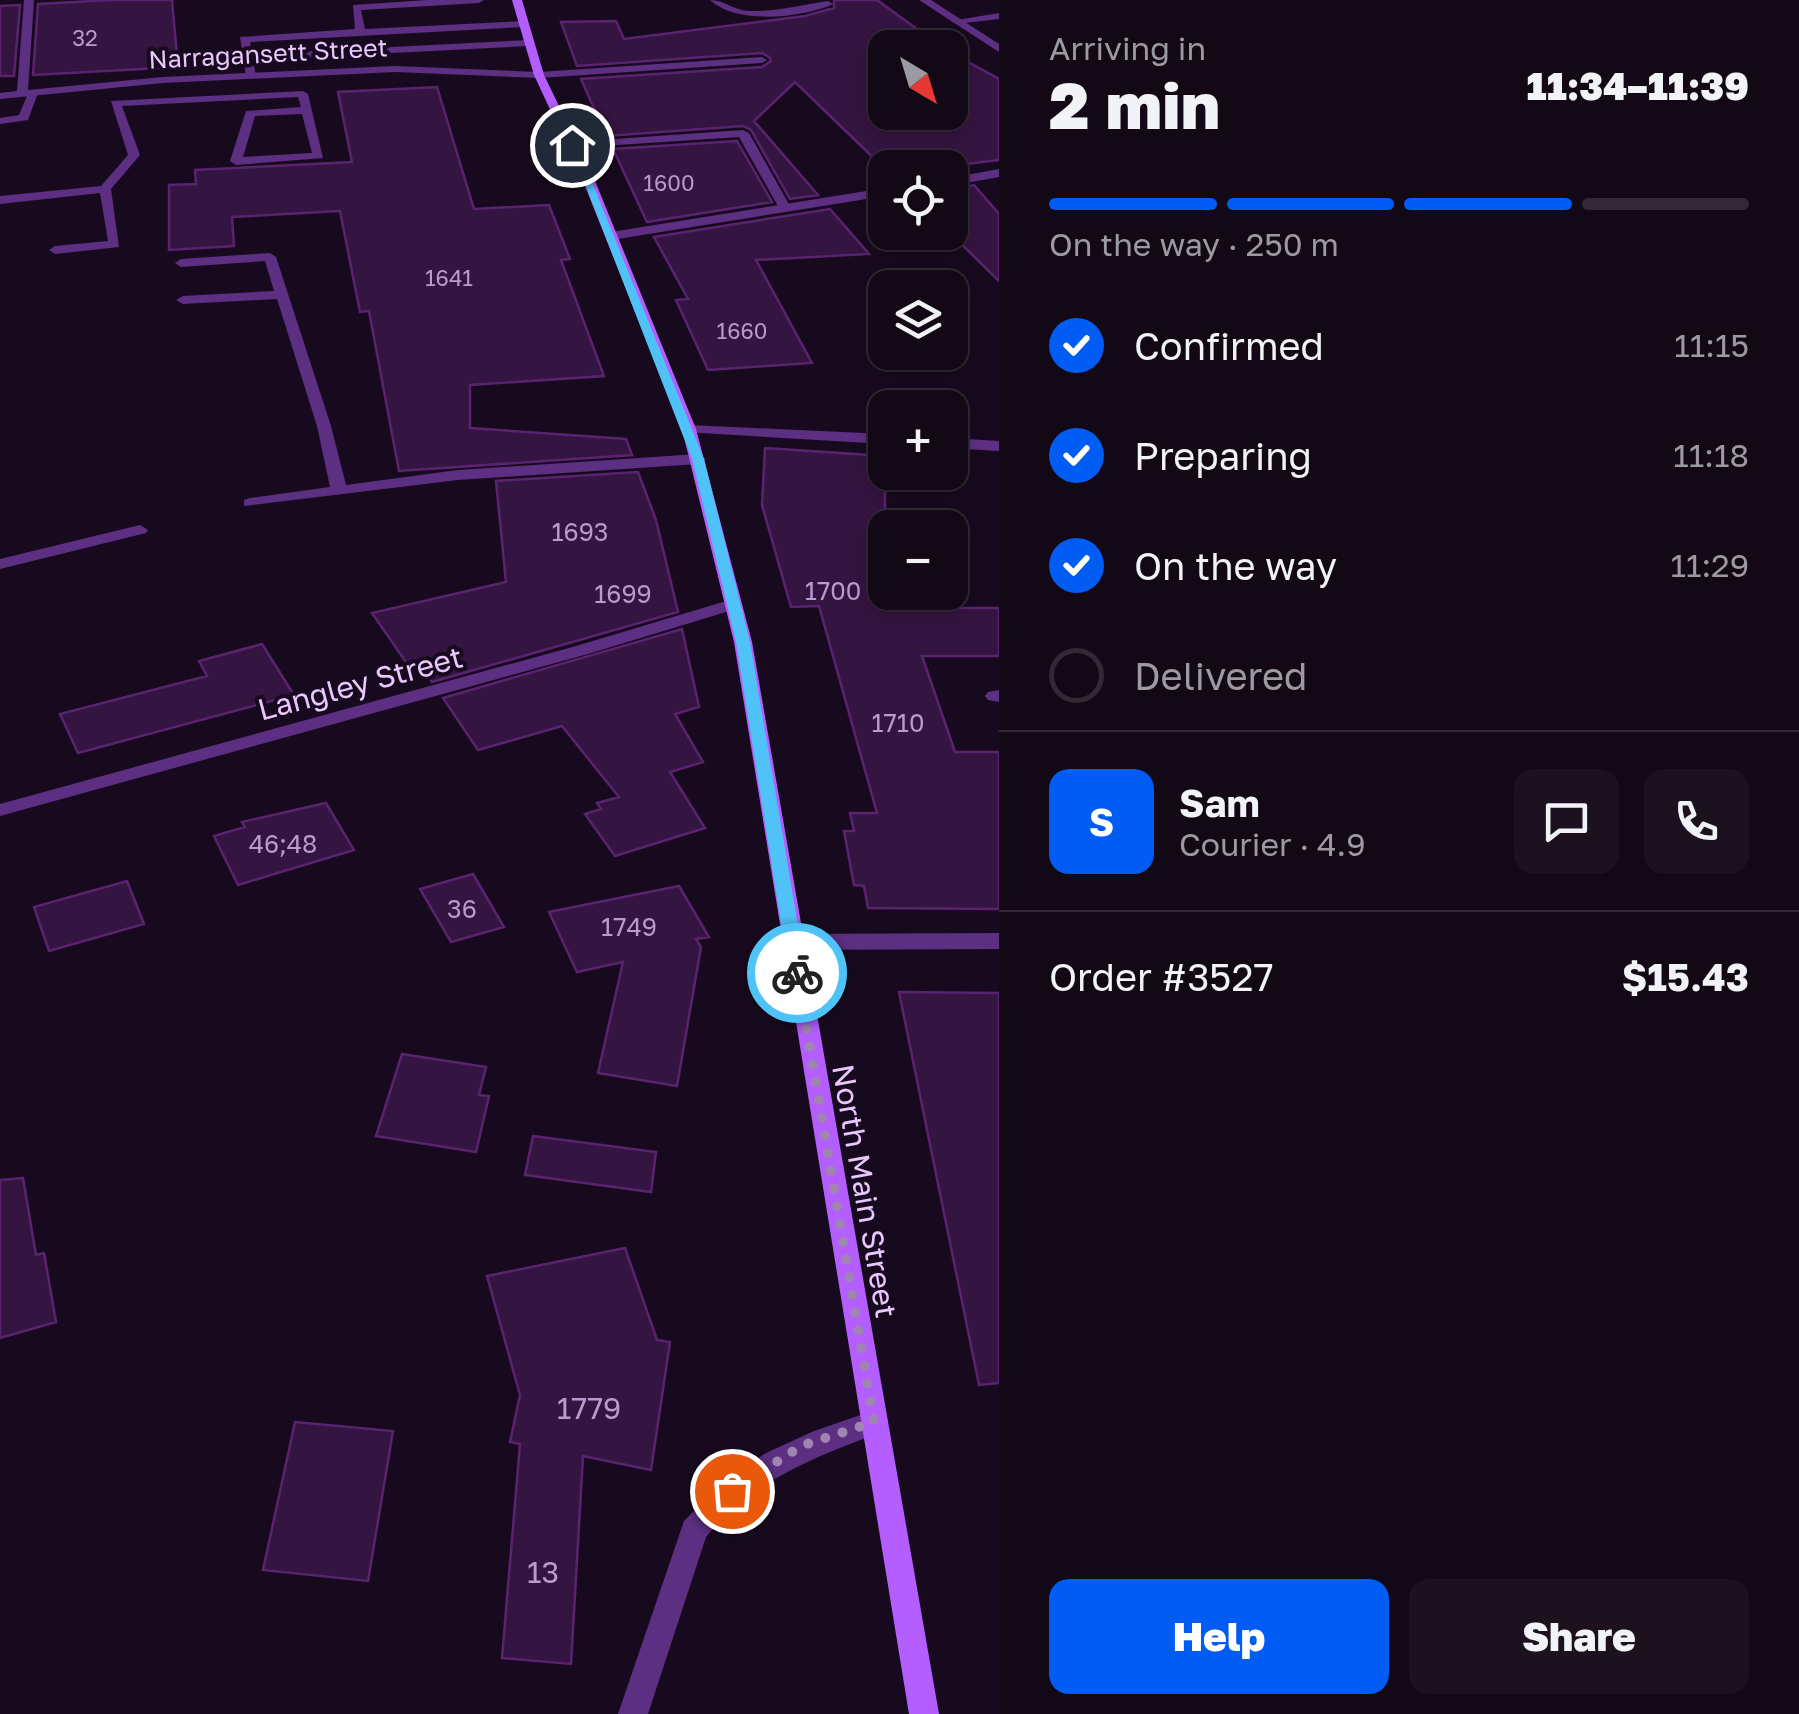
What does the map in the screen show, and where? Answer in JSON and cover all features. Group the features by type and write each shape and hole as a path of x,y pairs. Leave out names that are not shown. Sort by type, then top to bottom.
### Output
{"main road":[{"name":"North Main Street","path":"517,0 539,75 690,428 733,604 924,1714"}],"street":[{"path":"0,121 24,118 30,0"},
{"path":"361,32 356,7 479,0"},
{"path":"715,0 719,6 744,14 828,4"},
{"path":"924,0 999,49"},
{"path":"956,21 999,16"},
{"path":"251,76 244,39 361,32 526,34"},
{"path":"248,57 526,34"},
{"name":"Narragansett Street","path":"0,96 395,69 539,75 762,60"},
{"path":"0,200 105,189 134,156 115,102 304,94 308,110 319,156 236,161 250,113 308,110"},
{"path":"572,145 743,134 786,208"},
{"path":"968,179 999,173"},
{"path":"55,250 115,244 105,189"},
{"path":"611,236 868,195"},
{"path":"181,263 270,257 324,426 339,491"},
{"path":"183,300 280,295"},
{"path":"690,428 868,438"},
{"path":"968,444 999,446"},
{"path":"250,503 458,475 698,459"},
{"path":"0,564 140,530"},
{"name":"Langley Street","path":"0,810 582,650 733,604"},
{"path":"792,942 999,940"},
{"path":"633,1714 694,1530 711,1507 801,1446 874,1422"}],"building":[{"path":"172,0 178,67 33,75 38,4"},
{"path":"834,0 877,0 918,30 868,30 868,130 968,130 968,62 999,79 999,160 968,164 968,150 868,153 795,82 754,121 818,195 790,199 751,130 743,126 606,136 581,79 762,67 771,61 769,57 762,53 577,66 561,22 616,21 624,39 805,16 834,8"},
{"path":"20,5 14,76 0,76 0,6"},
{"path":"437,87 474,209 549,205 570,259 561,260 604,376 470,385 470,428 626,439 632,455 399,471 369,311 360,312 340,211 232,217 234,246 169,250 169,185 196,184 195,170 352,162 338,92"},
{"path":"737,141 772,202 647,222 613,149"},
{"path":"974,185 999,214 999,281 967,250 968,186"},
{"path":"830,209 869,254 756,260 812,363 708,370 676,300 688,299 654,237"},
{"path":"765,448 868,455 868,490 885,490 885,510 868,510 868,610 999,608 999,656 922,656 955,752 999,752 999,909 868,908 864,886 854,885 844,831 854,831 850,813 877,813 819,606 791,607 762,505"},
{"path":"638,472 656,520 678,612 432,682 421,665 410,668 372,613 506,582 496,481"},
{"path":"682,629 699,707 675,714 703,762 670,772 705,828 615,856 585,814 601,809 597,803 619,797 562,726 478,750 443,698"},
{"path":"262,644 294,695 78,753 60,714 207,676 199,661"},
{"path":"326,803 354,850 238,885 214,836 245,827 242,822"},
{"path":"473,874 504,927 451,942 420,889"},
{"path":"127,881 144,924 49,951 34,907"},
{"path":"679,886 709,937 696,939 701,947 677,1086 598,1073 623,962 577,972 549,912"},
{"path":"899,992 999,993 999,1383 979,1385"},
{"path":"402,1054 486,1067 479,1095 489,1096 476,1152 376,1136"},
{"path":"533,1136 656,1152 651,1192 525,1175"},
{"path":"23,1178 36,1255 44,1253 56,1322 0,1338 0,1180"},
{"path":"625,1248 657,1340 670,1342 651,1470 583,1456 571,1664 502,1658 520,1444 510,1442 520,1395 487,1276"},
{"path":"295,1422 393,1431 368,1581 263,1570"}],"way so far":[{"path":"732,1491 801,1446 874,1422 797,973"}],"route":[{"path":"572,145 690,428 743,642 797,973"}]}
